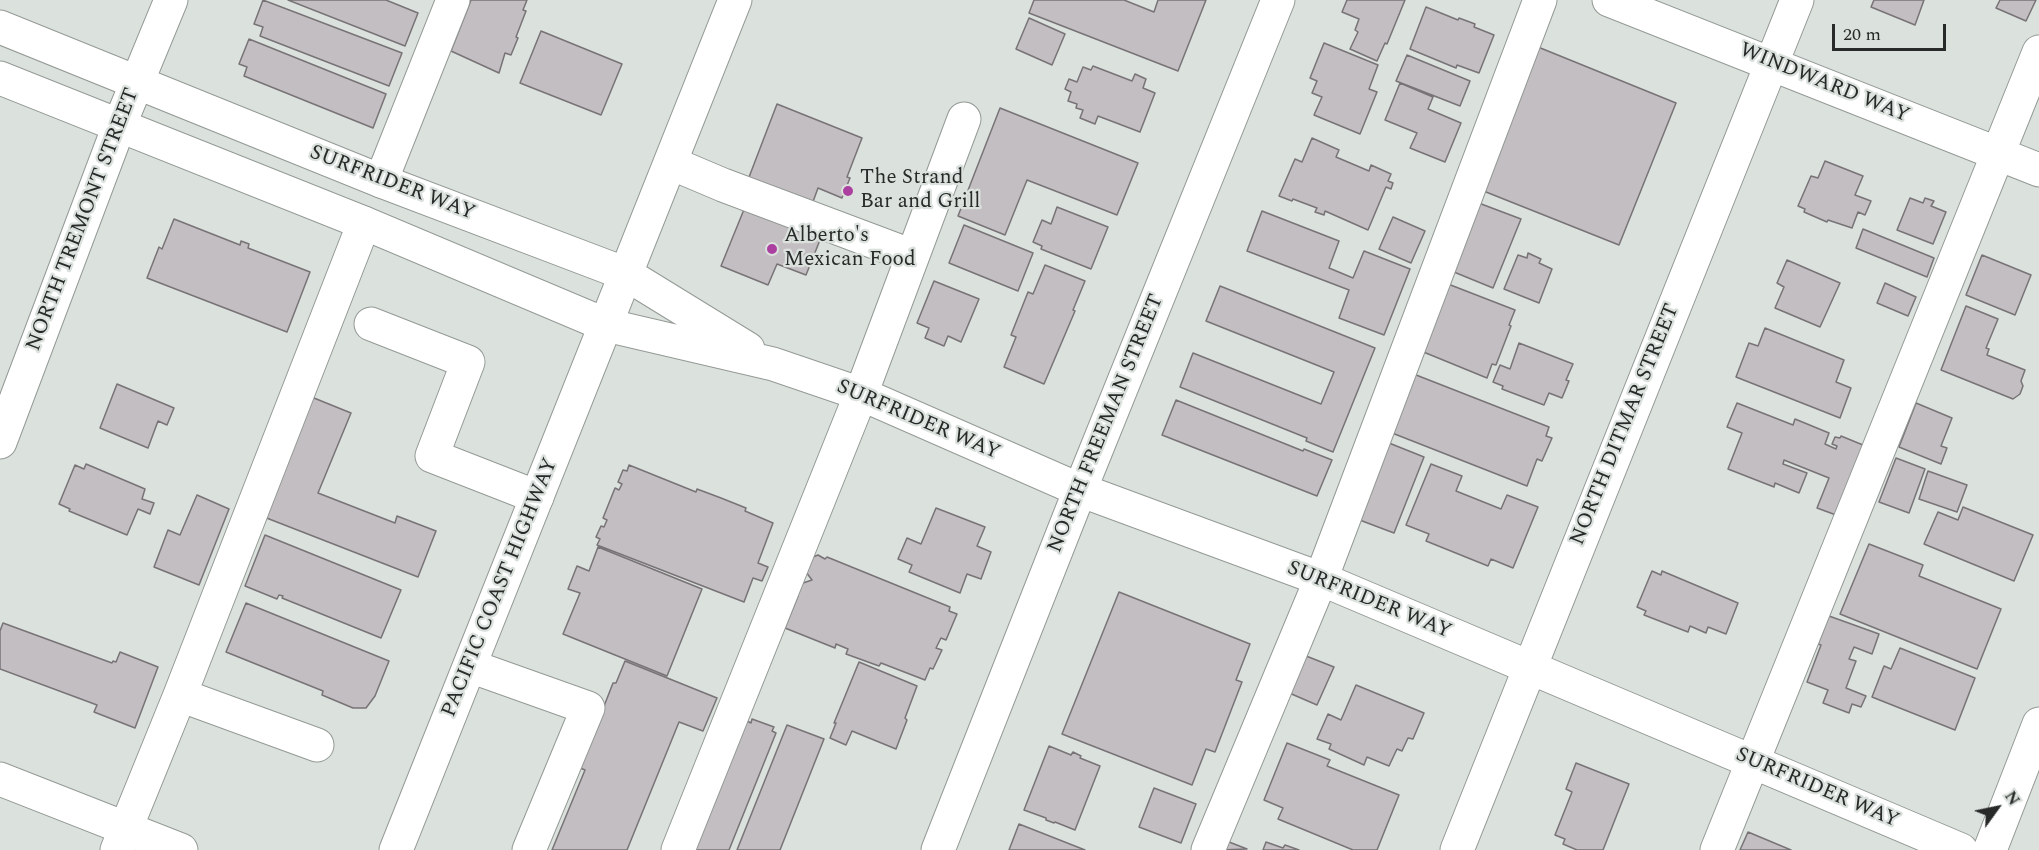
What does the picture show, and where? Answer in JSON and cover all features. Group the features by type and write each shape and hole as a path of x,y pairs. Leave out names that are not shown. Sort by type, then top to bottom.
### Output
{"street":[{"name":"NORTH TREMONT STREET","path":"0,442 118,126 171,0"},
{"path":"381,181 453,0"},
{"path":"626,274 735,0"},
{"name":"NORTH FREEMAN STREET","path":"939,850 1080,490 1278,0"},
{"path":"1208,850 1321,579 1540,0"},
{"name":"WINDWARD WAY","path":"1609,0 2039,170"},
{"name":"NORTH DITMAR STREET","path":"1457,850 1797,0"},
{"name":"SURFRIDER WAY","path":"0,27 381,181 626,274 772,364"},
{"path":"1717,850 2039,51"},
{"name":"SURFRIDER WAY","path":"0,78 364,223 606,325 772,364 861,394 1080,490 1321,579 1961,850"},
{"path":"678,850 861,394 964,118"},
{"path":"671,162 723,185 912,256"},
{"path":"121,839 180,695 364,223"},
{"name":"PACIFIC COAST HIGHWAY","path":"396,850 626,274"},
{"path":"371,324 468,362 432,456 537,496"},
{"path":"470,666 588,708 529,850"},
{"path":"180,695 317,745"},
{"path":"1990,850 2039,724"},
{"path":"0,779 121,839 181,850"}],"building":[{"path":"263,0 402,53 389,86 260,36 263,27 254,24"},
{"path":"288,0 386,0 418,13 405,46"},
{"path":"471,0 527,0 523,10 526,11 516,37 518,38 511,55 505,53 499,73 451,51"},
{"path":"1034,0 1124,0 1154,12 1158,0 1206,0 1178,71 1029,13"},
{"path":"1347,0 1405,0 1387,44 1385,43 1377,61 1350,49 1358,32 1355,30 1359,19 1342,12"},
{"path":"1874,0 1924,0 1915,25 1871,7"},
{"path":"2000,0 2036,0 2026,21 1996,8"},
{"path":"1426,7 1475,24 1474,27 1494,35 1479,73 1457,65 1456,68 1410,49"},
{"path":"1029,18 1065,34 1052,65 1016,49"},
{"path":"541,31 622,64 601,115 520,83"},
{"path":"249,39 386,94 373,128 244,76 247,67 239,64"},
{"path":"1324,43 1378,65 1369,89 1377,92 1360,134 1314,115 1322,97 1312,93 1317,81 1310,78"},
{"path":"1538,47 1676,103 1619,245 1481,190"},
{"path":"1407,55 1470,81 1460,106 1396,81"},
{"path":"1093,66 1132,81 1135,74 1146,79 1143,88 1155,93 1140,132 1098,116 1095,124 1080,118 1083,110 1076,108 1077,104 1068,101 1071,92 1065,89 1069,79 1077,82 1083,67 1091,70"},
{"path":"1400,83 1433,97 1428,109 1461,123 1445,162 1410,148 1417,133 1385,120"},
{"path":"777,104 862,138 847,177 850,178 842,198 818,188 810,210 746,185"},
{"path":"1000,108 1138,163 1117,215 1027,180 1005,235 958,216"},
{"path":"1312,138 1339,150 1336,157 1369,171 1371,165 1391,174 1388,181 1393,183 1391,189 1386,187 1368,230 1325,211 1324,215 1315,212 1317,208 1279,196 1295,159 1302,162"},
{"path":"1825,161 1863,176 1855,195 1871,201 1865,215 1858,212 1852,228 1828,220 1827,222 1804,212 1805,209 1798,206 1811,176 1818,178"},
{"path":"1910,198 1923,203 1925,198 1934,201 1931,206 1946,212 1933,244 1897,230"},
{"path":"1476,202 1521,219 1493,288 1449,270"},
{"name":"Alberto's Mexican Food","path":"745,207 822,235 806,275 777,264 768,285 721,266"},
{"path":"1057,207 1108,227 1091,269 1041,249 1042,246 1033,242 1042,220 1051,224"},
{"path":"1262,211 1339,241 1329,268 1353,278 1364,251 1410,269 1384,335 1339,318 1349,290 1247,251"},
{"path":"1393,217 1425,231 1411,263 1379,249"},
{"path":"174,219 240,245 241,241 249,244 248,248 310,272 287,332 147,278 159,247 162,249"},
{"path":"964,225 1033,253 1018,291 949,263"},
{"path":"1863,229 1934,258 1927,277 1856,248"},
{"path":"1528,253 1541,259 1539,263 1552,269 1539,303 1504,289 1518,255 1527,258"},
{"path":"1982,255 2031,275 2015,315 1966,295"},
{"path":"1787,260 1840,283 1820,327 1775,308 1784,287 1777,283"},
{"path":"1045,265 1085,281 1073,310 1075,311 1044,384 1004,367 1016,337 1011,335 1028,292 1033,294"},
{"path":"934,281 979,299 961,342 948,336 944,346 925,338 929,328 917,323"},
{"path":"1885,283 1916,297 1908,316 1877,303"},
{"path":"1448,284 1515,310 1496,365 1492,364 1487,378 1421,351"},
{"path":"1220,286 1375,348 1333,452 1306,441 1307,438 1180,387 1193,353 1321,404 1334,372 1206,321"},
{"path":"1966,306 1998,319 1986,348 1989,349 1987,355 2025,370 2020,394 2013,399 1941,370"},
{"path":"1765,328 1844,360 1836,382 1851,388 1840,418 1736,377 1749,343 1758,346"},
{"path":"1519,343 1573,364 1562,398 1549,393 1544,405 1502,389 1503,386 1493,382 1500,365 1510,369"},
{"path":"1411,373 1549,427 1546,436 1552,438 1542,461 1537,459 1527,486 1387,431"},
{"path":"117,384 174,408 167,425 158,421 148,448 100,428"},
{"path":"309,396 351,413 318,493 395,523 397,516 436,531 418,577 264,517"},
{"path":"1176,400 1303,451 1304,449 1332,460 1317,496 1162,435"},
{"path":"1737,403 1793,425 1795,419 1829,433 1825,444 1836,449 1837,446 1832,444 1835,437 1840,438 1841,436 1863,445 1836,515 1817,508 1829,478 1784,460 1783,464 1807,473 1799,493 1775,483 1774,487 1728,469 1742,433 1727,427"},
{"path":"1916,403 1952,418 1941,446 1947,448 1941,464 1899,447"},
{"path":"1379,439 1424,457 1394,533 1349,516"},
{"path":"1896,458 1925,469 1909,513 1879,502"},
{"path":"86,464 145,489 142,499 154,503 150,514 138,509 127,535 69,511 70,509 59,504 75,465 84,469"},
{"path":"1431,464 1462,476 1456,491 1501,509 1507,495 1538,507 1513,568 1491,559 1488,566 1426,541 1429,534 1406,525"},
{"path":"629,465 696,492 697,489 746,508 745,511 773,523 758,563 768,567 762,581 753,578 744,602 597,545 600,539 596,537 607,520 603,518 615,488 619,490 622,484 618,482 623,470 627,471"},
{"path":"1928,471 1967,485 1957,512 1919,499"},
{"path":"197,495 229,509 199,585 154,567 168,530 180,535"},
{"path":"1963,507 2033,535 2014,581 1924,544 1938,512 1958,520"},
{"path":"936,508 985,527 977,546 991,552 981,579 967,574 960,593 909,572 912,565 898,559 907,538 921,544"},
{"path":"265,535 401,590 381,638 282,598 283,596 279,595 277,599 245,586"},
{"path":"1869,544 1923,565 1919,576 2001,609 1977,669 1840,614"},
{"path":"598,547 702,589 667,676 563,634 580,593 568,589 577,566 589,571"},
{"path":"818,555 950,607 949,611 957,614 946,640 941,638 936,648 942,650 925,680 881,663 879,666 846,654 848,649 836,644 835,648 785,628 803,583 812,580 806,572 813,557"},
{"path":"1652,571 1661,575 1662,571 1738,603 1726,634 1708,627 1706,633 1690,626 1688,632 1644,615 1646,611 1637,607"},
{"path":"1119,592 1250,644 1236,680 1242,682 1215,752 1206,749 1192,785 1062,734"},
{"path":"246,603 389,661 375,696 366,708 353,708 322,695 323,691 226,652"},
{"path":"1829,616 1879,634 1872,654 1854,647 1849,659 1856,661 1846,688 1866,696 1861,707 1852,704 1849,713 1823,703 1828,690 1807,682"},
{"path":"3,623 112,663 116,662 120,652 158,667 135,728 94,712 97,705 0,669 0,631"},
{"path":"1900,648 1975,678 1955,730 1872,697 1884,666 1891,669"},
{"path":"1296,652 1334,667 1317,705 1280,689"},
{"path":"625,661 717,698 703,731 679,722 627,850 552,850 585,770 580,768 613,683 616,683"},
{"path":"859,662 917,686 896,749 852,731 846,745 830,738"},
{"path":"1356,685 1424,713 1413,739 1408,738 1402,751 1397,749 1389,766 1367,757 1364,765 1329,749 1331,744 1317,739 1328,714 1341,720"},
{"path":"741,718 751,723 752,719 774,727 772,731 776,733 729,850 689,850"},
{"path":"787,725 824,739 780,850 737,850"},
{"path":"1287,743 1330,760 1327,766 1399,795 1377,850 1353,850 1278,819 1283,808 1264,800"},
{"path":"1049,746 1071,755 1073,752 1081,756 1080,758 1100,766 1075,830 1024,810"},
{"path":"1576,763 1629,784 1603,850 1577,850 1563,844 1565,839 1555,835 1572,792 1566,789"},
{"path":"1154,788 1196,804 1181,843 1139,827"},
{"path":"1019,824 1085,850 1009,850"},
{"path":"1748,832 1791,850 1740,850"},
{"path":"1224,840 1247,849 1220,850"},
{"path":"1266,842 1283,848 1285,845 1299,850 1263,850"}],"place":[{"name":"The Strand Bar and Grill","path":"848,191"},
{"name":"Alberto's Mexican Food","path":"772,249"}]}
